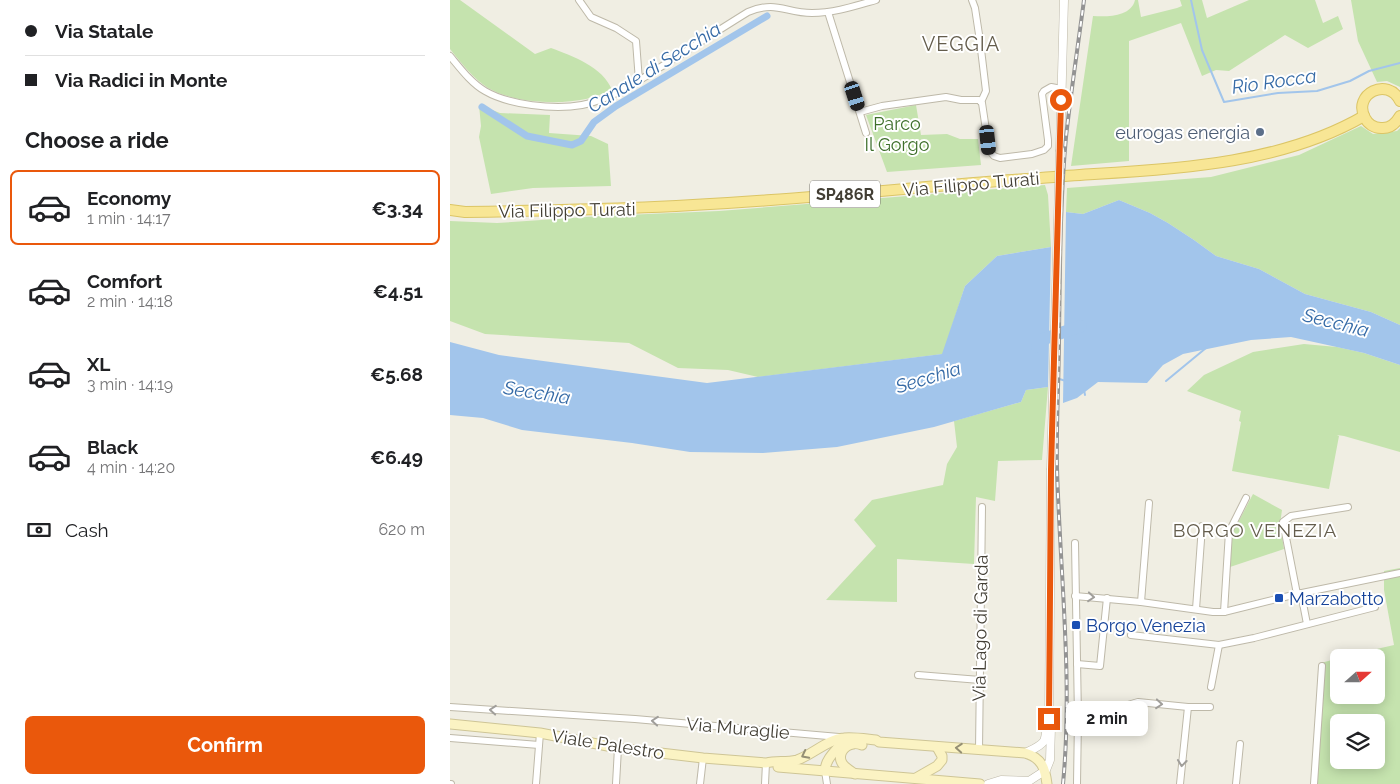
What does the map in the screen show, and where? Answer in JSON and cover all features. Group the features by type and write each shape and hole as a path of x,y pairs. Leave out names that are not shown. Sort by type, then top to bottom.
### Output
{"main road":[{"path":"1398,95 1382,89 1370,92 1363,102 1362,111 1367,122 1378,128 1391,126 1400,116"},
{"name":"Via Filippo Turati","path":"450,210 465,212 640,208 1156,170 1239,159 1287,148 1347,126 1364,116"},
{"name":"Viale Palestro","path":"450,724 540,733 618,748 766,763 772,761 787,762 800,758 826,744 843,738"},
{"name":"Via Muraglie","path":"843,738 876,740 879,742 908,745 1025,753"},
{"path":"825,772 830,757 842,744 852,741 879,742"},
{"path":"855,774 842,762 840,756 847,746 853,744 902,748 908,745"},
{"path":"916,778 939,764 942,756 937,747"},
{"path":"1025,753 1034,755 1046,770 1047,784"},
{"name":"Viale Palestro","path":"766,763 772,767 855,774 896,780 916,778 980,784"}],"street":[{"path":"579,0 591,17 616,28 636,41 639,80"},
{"path":"450,56 483,90 503,99 530,105 581,105 610,96 748,12 758,8 778,7 810,13 828,12 876,0"},
{"path":"972,0 979,33 986,91 981,102 989,150 994,156 1000,158 1032,154 1044,150 1048,146 1048,140 1042,94 1044,90 1051,87 1062,89"},
{"path":"988,784 1001,780 1029,781 1046,770 1050,760 1051,470 1064,0"},
{"path":"828,12 866,132"},
{"path":"860,112 882,106 946,97 961,100 974,99 981,102"},
{"path":"1224,612 1229,532 1246,498"},
{"path":"1141,602 1149,503"},
{"name":"Via Lago di Garda","path":"979,750 982,507"},
{"path":"1307,624 1283,522 1291,516 1348,507"},
{"path":"1196,609 1202,526"},
{"path":"1075,543 1078,718"},
{"path":"1075,596 1224,612 1299,593 1400,573"},
{"path":"1076,664 1100,666 1107,598"},
{"path":"1131,635 1219,645 1375,607"},
{"path":"1211,687 1219,645"},
{"path":"1314,784 1322,666"},
{"path":"918,675 980,680"},
{"path":"1075,784 1074,721 1078,718 1084,718 1138,702 1188,707 1210,707"},
{"name":"Via Muraglie","path":"450,707 635,720 843,738"},
{"path":"1180,784 1188,707"},
{"path":"1025,753 1035,749 1044,741 1046,726 1049,722"},
{"path":"536,784 540,733"},
{"path":"450,738 539,746"},
{"path":"1236,784 1240,744"},
{"path":"616,784 618,748"},
{"path":"700,784 703,758"},
{"path":"764,784 766,763"},
{"path":"825,772 827,784"}],"green space":[{"path":"450,0 460,0 535,54 551,48 586,63 602,75 612,90 586,99 550,102 523,100 488,88 472,75 450,49"},
{"path":"1135,0 1138,0 1141,17 1182,6 1180,0 1202,0 1207,18 1249,0 1315,0 1323,23 1338,16 1343,29 1308,48 1285,35 1229,71 1216,70 1202,76 1181,23 1129,41 1129,161 1071,166 1093,16 1111,16 1124,13 1133,6"},
{"path":"1351,0 1400,0 1400,87 1387,81 1377,82 1358,41"},
{"path":"479,105 500,113 550,115 549,133 591,136 608,144 611,186 533,188 491,194 479,137 481,126"},
{"name":"Parco Il Gorgo","path":"916,105 921,135 947,134 960,139 978,139 981,165 887,172 866,115"},
{"path":"1361,126 1373,134 1397,131 1400,128 1400,325 1371,312 1305,294 1259,269 1216,256 1168,223 1119,200 1083,214 1066,212 1067,188 1211,177 1299,155"},
{"path":"1045,185 1048,195 1051,247 997,256 965,286 943,354 758,377 728,370 678,368 629,343 485,334 450,321 450,221 497,223 719,211"},
{"path":"1304,344 1337,347 1364,353 1400,365 1400,452 1337,435 1339,436 1329,489 1232,471 1241,422 1239,421 1241,411 1187,391 1204,375 1253,352"},
{"path":"1048,387 1042,460 998,461 995,501 976,497 974,564 897,559 897,602 826,600 876,546 854,520 872,500 943,485 947,464 957,447 954,421 1021,402 1026,390"},
{"path":"1253,494 1282,510 1280,524 1284,549 1230,567 1231,536"},
{"path":"1400,568 1400,784 1314,784 1321,663 1330,660 1330,704 1385,704 1385,649 1377,649 1394,645 1384,590 1384,571"}],"water":[{"path":"1119,200 1168,223 1216,256 1259,269 1305,294 1371,312 1400,325 1400,365 1364,353 1291,337 1251,340 1183,354 1163,365 1147,383 1098,382 1077,398 1063,403 1066,212 1083,214"},
{"path":"1051,247 1048,387 1026,390 1021,402 934,427 837,447 763,453 690,452 522,430 483,418 450,415 450,342 499,355 707,383 942,354 965,286 997,256"}],"waterway":[{"name":"Rio Rocca","path":"1191,0 1202,50 1224,102 1278,93 1317,91 1350,81 1369,71 1400,63"},
{"name":"Canale di Secchia","path":"482,107 527,136 572,145 581,141 594,122 616,106 767,16"},
{"name":"Secchia","path":"1037,347 1044,339 1081,326"},
{"path":"1166,381 1206,348"},
{"path":"1056,378 1066,381"},
{"path":"1084,390 1085,395"}],"railway":[{"path":"1063,784 1067,705 1057,451 1061,235 1066,137 1084,0"}],"place":[{"name":"eurogas energia","path":"1260,132"},
{"name":"Marzabotto","path":"1279,598"},
{"name":"Borgo Venezia","path":"1076,625"}],"district":[{"name":"VEGGIA","path":"961,44"},
{"name":"BORGO VENEZIA","path":"1255,530"}],"route":[{"path":"1049,719 1051,470 1061,100"}]}
